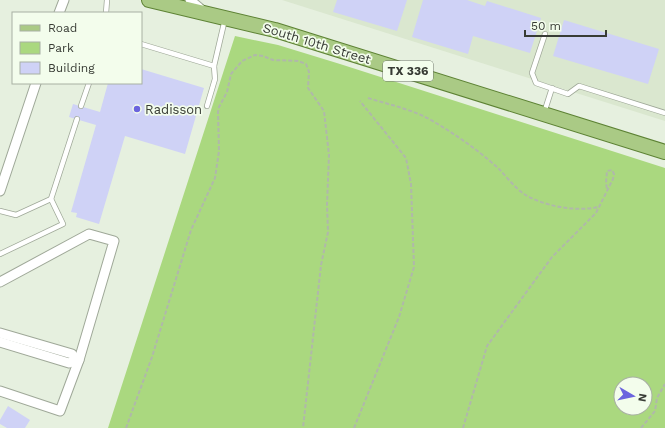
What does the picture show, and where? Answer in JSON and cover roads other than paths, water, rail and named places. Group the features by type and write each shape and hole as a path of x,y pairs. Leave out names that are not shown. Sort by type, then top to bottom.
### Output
{"main road":[{"name":"South 10th Street","path":"149,0 276,30 665,152"}],"street":[{"path":"59,12 64,0"},
{"path":"190,0 206,13"},
{"path":"0,191 36,84"},
{"path":"0,282 89,234 114,241 60,411 0,391"},
{"path":"0,333 72,354 77,360"},
{"path":"28,351 30,341"},
{"path":"0,342 69,363 77,360"}],"lane":[{"path":"106,12 107,0"},
{"path":"207,106 215,80 214,66 226,18"},
{"path":"545,34 532,73 536,83 568,94 579,86 665,113"},
{"path":"142,44 214,66"},
{"path":"81,106 89,84"},
{"path":"544,114 552,88"},
{"path":"0,254 63,224 51,199 78,119"},
{"path":"0,211 16,215 51,199"}],"place":[{"name":"Radisson","path":"137,109"}]}
